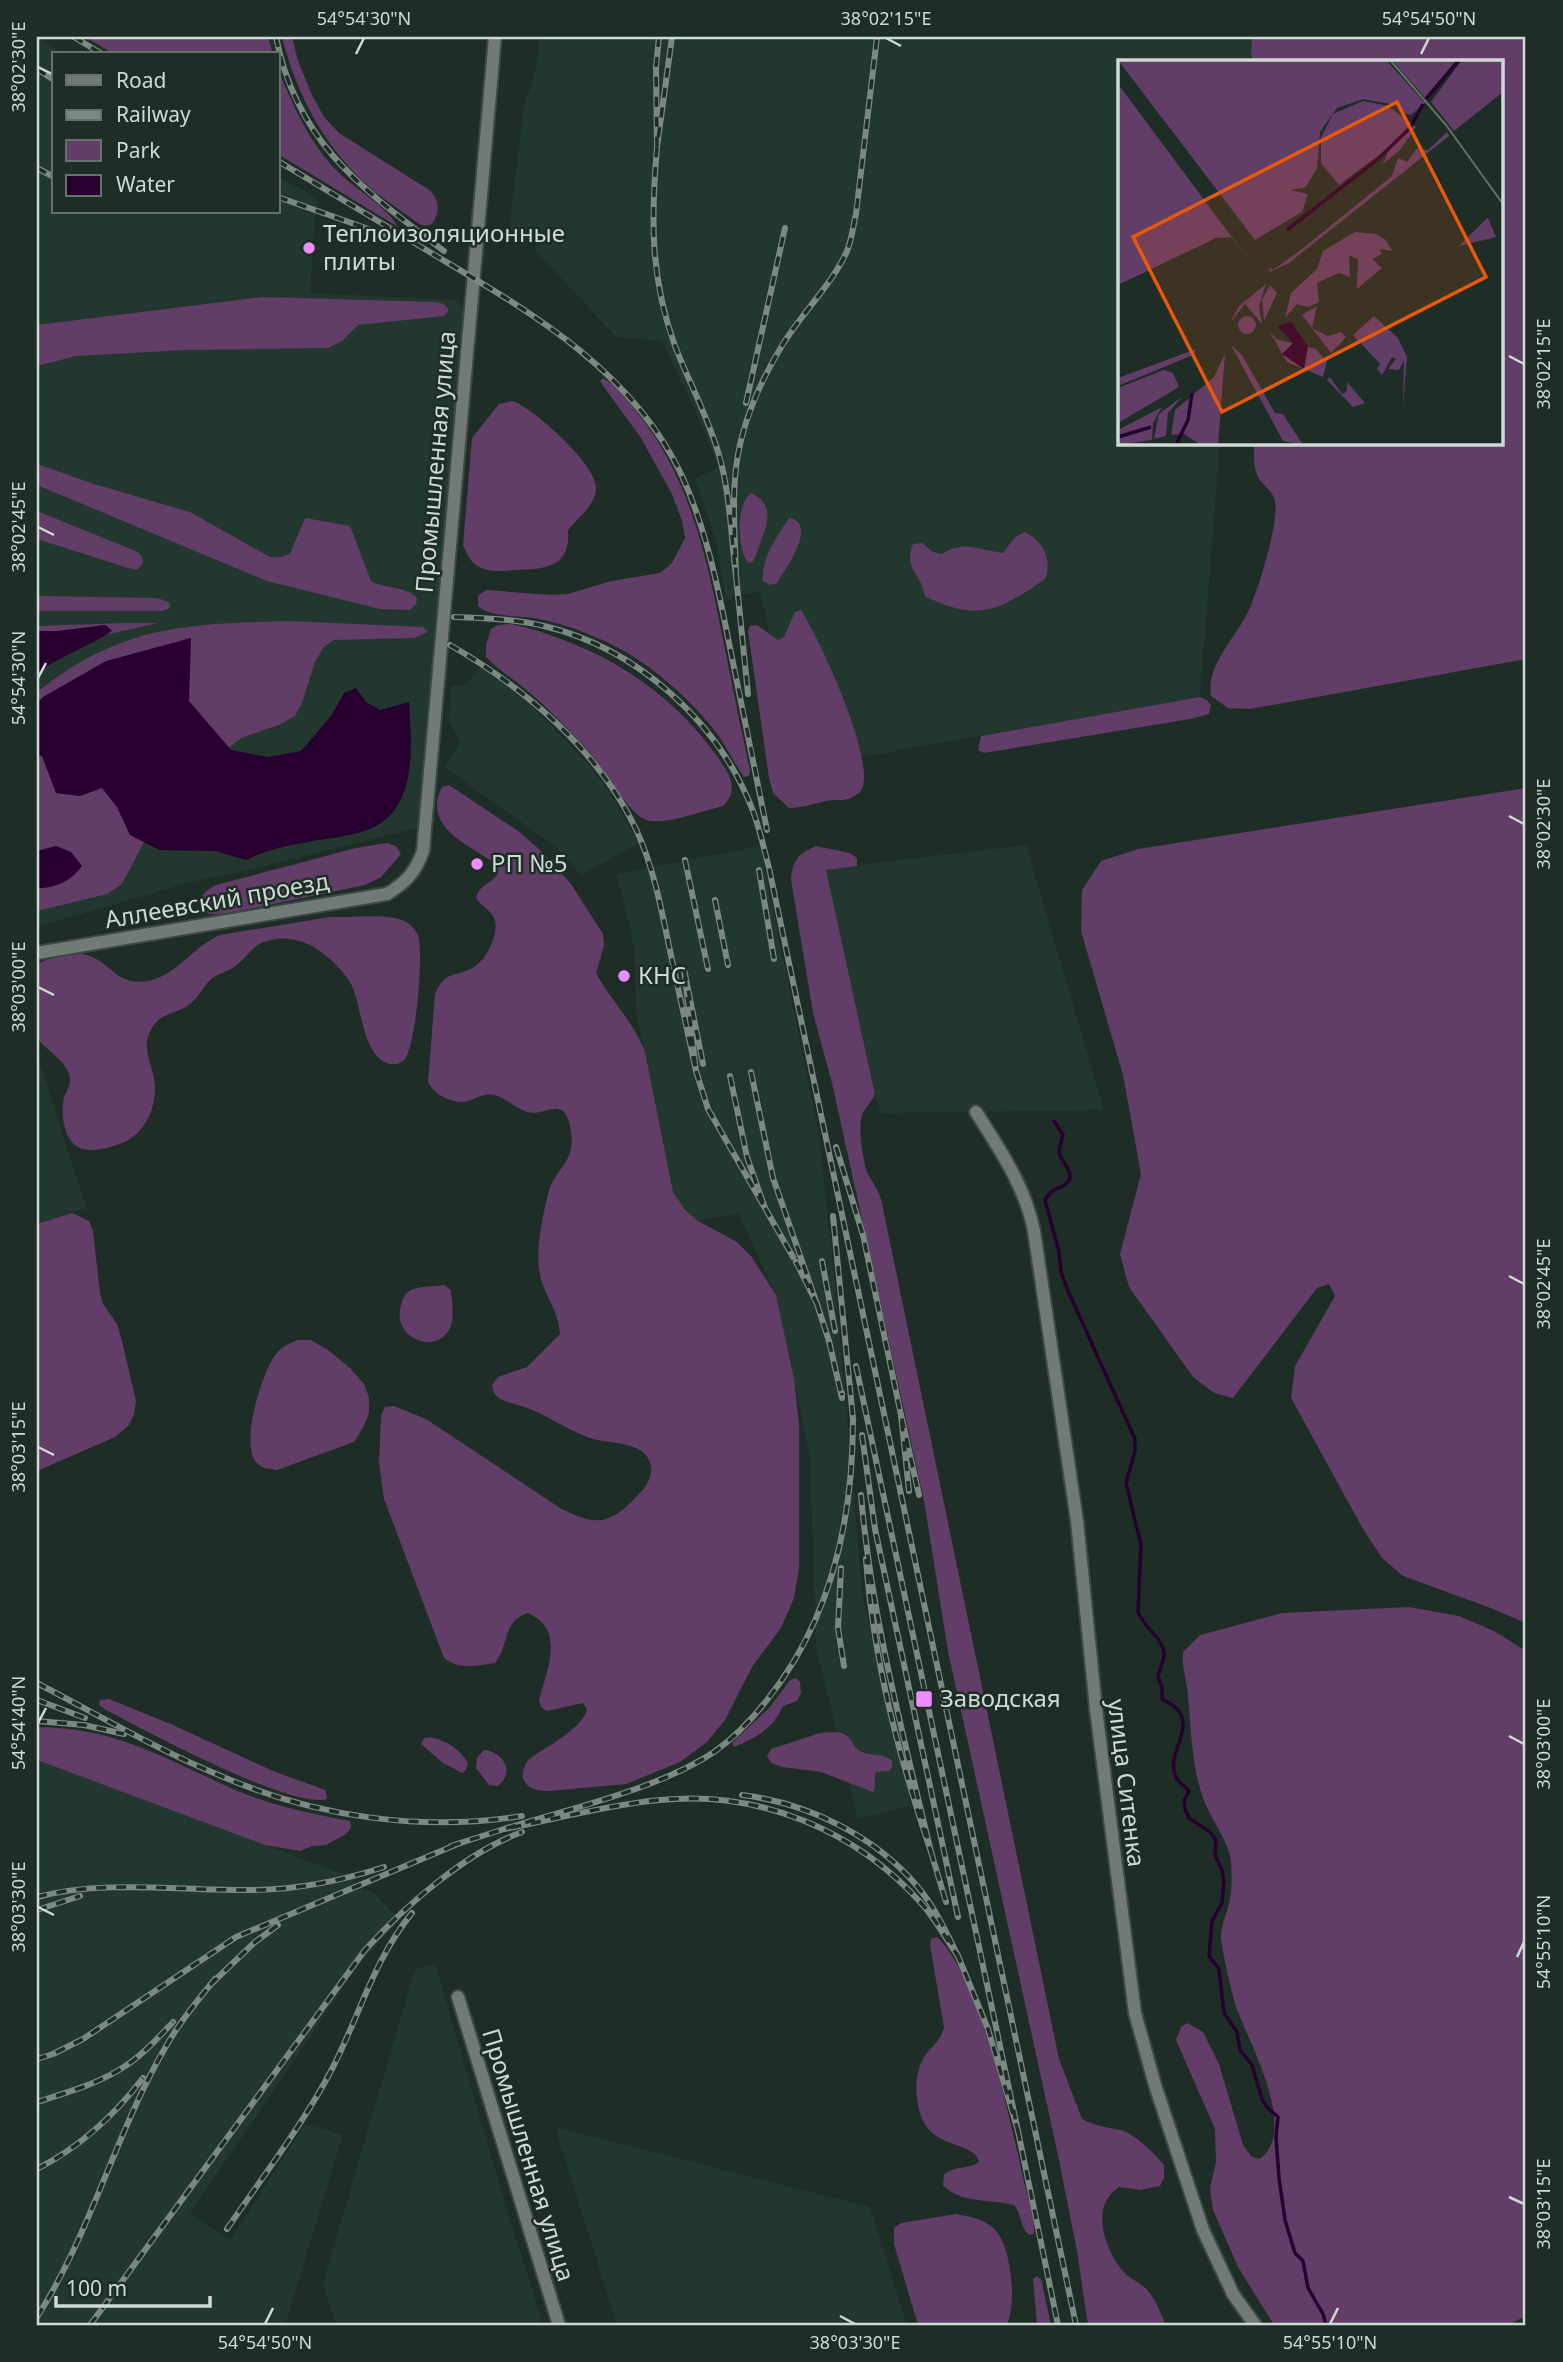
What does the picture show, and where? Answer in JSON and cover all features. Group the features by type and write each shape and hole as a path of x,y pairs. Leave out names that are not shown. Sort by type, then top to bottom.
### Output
{"street":[{"name":"Промышленная улица","path":"403,884 416,869 423,850 495,37"},
{"name":"Аллеевский проезд","path":"37,953 387,894 403,884"},
{"name":"улица Ситенка","path":"976,1112 1018,1181 1034,1231 1077,1521 1096,1709 1135,2013 1155,2085 1203,2230 1222,2274 1255,2325"},
{"name":"Промышленная улица","path":"458,1997 559,2325"}],"shaded area":[{"path":"37,37 62,52 52,52 52,214 280,214 280,178 317,197 310,293 454,300 460,302 463,310 420,827 190,882 37,927"},
{"path":"539,37 1252,37 1250,60 1118,60 1118,444 1220,444 1200,697 799,768 760,592 732,594 732,600 726,598 715,536 695,479 719,467 662,341 616,337 535,250 536,242 508,238 525,96 528,95 537,65"},
{"path":"482,665 530,704 588,764 607,788 639,843 581,875 557,848 444,767 460,742 449,722 451,686 465,685"},
{"path":"1026,845 1104,1110 880,1113 825,869"},
{"path":"760,846 819,1134 863,1599 911,1805 858,1819 816,1649 810,1457 776,1295 738,1213 679,1225 636,1011 635,952 617,874"},
{"path":"37,1053 86,1208 37,1224"},
{"path":"37,1760 343,1874 353,1872 363,1891 370,1890 400,1920 360,1963 190,2214 230,2240 305,2124 343,2135 285,2325 37,2325"},
{"path":"435,1963 543,2325 336,2325 323,2283 415,1969"},
{"path":"555,2127 870,2207 907,2325 617,2325"}],"green space":[{"path":"85,37 268,37 272,52 111,52"},
{"path":"282,37 292,37 298,61 312,95 324,117 339,133 431,191 438,208 432,224 419,224 375,192 342,159 305,102"},
{"path":"1252,37 1526,37 1526,659 1250,709 1228,708 1211,696 1213,672 1218,660 1246,616 1255,595 1274,523 1275,501 1257,475 1254,444 1504,444 1504,60 1253,60"},
{"path":"280,74 296,110 328,161 379,205 398,227 280,155"},
{"path":"262,297 435,302 444,304 449,310 444,316 358,325 342,341 328,348 185,350 76,356 37,366 37,325"},
{"path":"603,378 626,398 655,437 683,490 693,517 716,604 750,770 749,776 744,777 716,732 690,703 661,677 629,654 568,626 539,619 490,613 478,606 478,596 486,590 568,594 611,581 660,573 672,563 685,538 672,494 641,438 600,381"},
{"path":"513,401 535,415 564,440 588,468 596,490 589,507 568,530 568,542 561,559 538,569 493,571 473,563 463,545 472,438 499,404"},
{"path":"37,464 190,512 270,557 290,554 305,518 350,526 371,581 413,594 417,598 416,604 410,610 380,609 267,581 37,485"},
{"path":"751,493 765,505 767,522 755,558 748,563 742,547 740,527 743,507"},
{"path":"37,511 138,552 143,563 137,570 37,539"},
{"path":"789,518 801,528 797,548 777,583 770,585 763,581 765,564"},
{"path":"1025,532 1041,546 1048,564 1046,578 1016,598 1002,605 975,611 943,604 925,596 911,565 910,552 913,544 922,543 933,552 942,554 964,547 1003,553 1015,537"},
{"path":"37,596 157,598 169,602 170,608 162,611 37,611"},
{"path":"801,610 844,700 861,755 864,776 861,791 855,796 789,808 773,793 769,778 748,631 750,626 757,625 778,640 784,637 795,612"},
{"path":"288,621 423,627 428,632 414,638 334,640 323,648 315,662 295,716 281,724 241,738 208,765 145,840 122,884 107,894 37,911 37,692 105,649 157,632 201,625"},
{"path":"158,623 105,635 49,664 37,675 37,626"},
{"path":"511,624 542,632 601,656 654,690 678,711 723,765 732,788 723,806 661,821 644,819 638,814 566,727 533,695 486,657 486,645 491,629 498,625"},
{"path":"1200,697 1211,705 1209,714 984,753 978,750 981,736"},
{"path":"449,785 518,831 539,849 571,884 603,934 604,946 596,973 635,1031 645,1052 673,1192 685,1210 698,1221 737,1242 751,1256 776,1295 794,1379 799,1424 799,1568 794,1598 781,1628 752,1667 725,1720 707,1742 680,1762 626,1784 542,1791 526,1783 523,1773 528,1760 578,1724 587,1709 583,1703 547,1711 541,1707 539,1700 551,1651 547,1629 540,1620 528,1613 510,1627 495,1663 462,1666 444,1658 384,1499 379,1463 381,1416 385,1407 394,1406 426,1419 560,1508 584,1518 602,1520 619,1512 644,1489 651,1471 648,1459 636,1448 585,1436 535,1411 499,1398 493,1389 492,1385 498,1377 527,1367 560,1334 557,1318 541,1279 539,1248 548,1194 569,1156 572,1138 567,1116 558,1109 527,1112 494,1095 457,1102 440,1095 428,1082 435,994 444,980 482,960 492,943 495,929 493,915 476,898 482,888 497,875 497,867 459,840 442,823 437,800 442,787"},
{"path":"1526,788 1526,1623 1403,1576 1382,1558 1363,1529 1291,1398 1295,1366 1335,1296 1329,1284 1317,1288 1233,1398 1214,1393 1193,1377 1129,1287 1120,1254 1141,1174 1123,1075 1081,931 1082,890 1101,861 1138,849"},
{"path":"387,843 396,846 401,854 381,877 365,885 225,914 209,914 202,909 201,900 204,894 216,885 356,848"},
{"path":"816,846 850,853 857,858 857,866 826,870 875,1094 861,1118 863,1152 868,1174 881,1199 1059,2059 1082,2119 1131,2135 1164,2165 1164,2178 1160,2186 1141,2190 1119,2187 1110,2195 1102,2216 1105,2239 1116,2261 1125,2273 1151,2295 1166,2325 1088,2325 1058,2155 948,1651 924,1501 832,1083 813,1013 791,880 798,858"},
{"path":"330,917 392,918 408,923 417,934 420,945 418,999 412,1038 404,1060 390,1064 380,1059 373,1051 350,982 323,953 299,941 281,938 268,941 257,945 234,967 212,978 190,1004 162,1017 153,1026 147,1047 155,1085 154,1102 148,1119 138,1133 124,1142 99,1149 83,1149 71,1141 65,1128 63,1112 70,1078 61,1061 37,1038 37,963 84,954 98,960 122,978 138,982 148,981 168,973 220,935"},
{"path":"72,1213 89,1221 93,1231 100,1293 103,1304 117,1324 136,1401 129,1425 115,1437 37,1471 37,1224"},
{"path":"445,1285 451,1291 453,1315 450,1328 443,1337 435,1341 416,1340 402,1327 400,1317 404,1296 416,1288"},
{"path":"298,1340 311,1340 350,1368 364,1384 369,1397 369,1413 354,1442 277,1470 266,1468 257,1463 250,1442 259,1392 276,1354 283,1347"},
{"path":"1409,1607 1459,1616 1494,1631 1526,1651 1526,2311 1522,2318 1508,2325 1274,2325 1238,2267 1213,2210 1210,2188 1216,2162 1215,2129 1176,2040 1181,2027 1187,2023 1203,2032 1219,2064 1243,2145 1251,2156 1259,2159 1270,2147 1274,2130 1273,2110 1261,2067 1236,2005 1224,1957 1221,1935 1231,1894 1231,1861 1227,1846 1200,1789 1192,1746 1183,1652 1200,1635 1282,1613"},
{"path":"796,1678 800,1682 801,1693 797,1701 783,1706 763,1732 734,1747 732,1743 770,1707 790,1680"},
{"path":"109,1699 273,1771 325,1790 327,1799 309,1799 283,1793 218,1766 99,1705 100,1700"},
{"path":"37,1727 91,1733 138,1746 260,1799 350,1821 351,1828 346,1834 326,1845 300,1851 265,1845 37,1760"},
{"path":"820,1733 844,1734 860,1751 888,1758 892,1761 892,1767 889,1771 876,1772 873,1792 821,1772 782,1767 771,1763 767,1756 771,1749"},
{"path":"430,1737 457,1749 468,1763 466,1770 462,1773 443,1763 421,1744 424,1738"},
{"path":"484,1750 497,1754 505,1764 506,1775 498,1786 489,1785 476,1768 477,1758"},
{"path":"937,1937 953,1957 980,2015 1001,2085 1030,2206 1034,2234 1029,2235 1026,2231 1014,2205 959,2196 943,2186 944,2175 948,2172 979,2162 971,2151 930,2131 918,2106 916,2087 919,2069 944,2027 930,1945 931,1939"},
{"path":"956,2214 988,2224 999,2235 1011,2274 1012,2303 1007,2325 918,2325 894,2244 894,2228 901,2223"},
{"path":"1037,2276 1041,2279 1051,2325 1037,2325 1033,2279"}],"water":[{"path":"106,625 112,631 37,673 37,631"},
{"path":"191,638 189,701 231,750 268,757 301,751 331,716 344,693 356,688 366,702 380,710 409,702 411,738 408,776 396,809 384,821 367,830 284,847 246,860 215,851 159,850 130,835 117,807 102,788 80,796 56,793 42,756 37,755 37,703 106,661"},
{"path":"56,846 71,852 82,866 62,883 37,888 37,851"}],"waterway":[{"path":"1054,1121 1063,1135 1059,1152 1070,1176 1064,1186 1053,1190 1045,1200 1059,1252 1061,1272 1135,1439 1135,1451 1126,1483 1141,1545 1138,1612 1163,1650 1158,1678 1162,1687 1162,1699 1177,1708 1183,1721 1174,1770 1177,1779 1189,1791 1184,1800 1185,1809 1189,1818 1210,1832 1216,1840 1215,1855 1222,1870 1222,1903 1212,1921 1209,1956 1219,1969 1224,2013 1237,2032 1240,2050 1252,2065 1262,2099 1278,2117 1276,2137 1285,2220 1295,2253 1303,2261 1308,2288 1323,2314 1326,2325"}],"railway":[{"path":"74,37 99,52"},
{"path":"276,37 286,74 300,107 317,136 361,185 444,251"},
{"path":"659,37 656,67 657,147 672,37"},
{"path":"657,147 653,223 661,296 675,346 715,441 723,469 736,576 734,495 742,436 753,403 775,358 834,275 849,246 856,214 877,37"},
{"path":"37,69 52,79"},
{"path":"280,162 538,319 605,373 635,403 661,438 682,476 710,558 767,830"},
{"path":"37,168 52,176"},
{"path":"280,198 394,238"},
{"path":"746,403 785,228"},
{"path":"736,576 748,694"},
{"path":"454,617 510,620 544,626 611,652 642,671 671,693 719,748 738,778 753,811 769,868 1076,2325"},
{"path":"450,645 532,701 580,747 620,800 636,829 652,872 696,1071 684,969 703,1064"},
{"path":"685,860 708,969"},
{"path":"759,870 774,959"},
{"path":"715,900 728,965"},
{"path":"696,1071 708,1109 765,1208 747,1157 730,1076"},
{"path":"751,1072 773,1178 817,1304 796,1262"},
{"path":"836,1147 863,1235 901,1415"},
{"path":"765,1208 793,1257"},
{"path":"742,1795 791,1805 815,1814 838,1824 881,1851 923,1894 958,1956 922,1904 896,1878 867,1855 803,1820 769,1809 697,1799 660,1800 504,1829 640,1787 667,1777 714,1752 729,1741 767,1700 789,1669 807,1636 834,1567 843,1531 852,1457 853,1419 833,1216"},
{"path":"822,1261 835,1331"},
{"path":"817,1304 842,1398 842,1393"},
{"path":"856,1366 1018,2131 988,2029 958,1956"},
{"path":"909,1491 901,1415 919,1495"},
{"path":"862,1435 875,1529 958,1917"},
{"path":"861,1495 880,1630 931,1852 908,1780 881,1671 866,1559"},
{"path":"841,1568 838,1628 844,1666"},
{"path":"37,1683 174,1755 257,1790 294,1802 331,1811 407,1821 484,1821 522,1816"},
{"path":"37,1700 85,1718"},
{"path":"37,1721 84,1725 124,1734"},
{"path":"451,1846 504,1829"},
{"path":"90,2325 365,1950 438,1882 479,1853 522,1832"},
{"path":"37,2059 83,2039 236,1937 460,1843"},
{"path":"931,1852 946,1902"},
{"path":"37,1897 112,1887 277,1889 331,1881 384,1867"},
{"path":"37,1910 80,1896"},
{"path":"227,2229 321,2089 387,1949 412,1913"},
{"path":"210,1985 255,1942 278,1925"},
{"path":"37,2317 73,2252 147,2081 176,2030 215,1979"},
{"path":"37,2102 89,2084 119,2070 141,2054 173,2022"},
{"path":"37,2169 68,2151 95,2130 143,2078"},
{"path":"1018,2131 1058,2325"}],"place":[{"name":"Теплоизоляционные плиты","path":"309,248"},
{"name":"РП №5","path":"477,864"},
{"name":"КНС","path":"624,976"},
{"name":"Заводская","path":"924,1699"}]}
